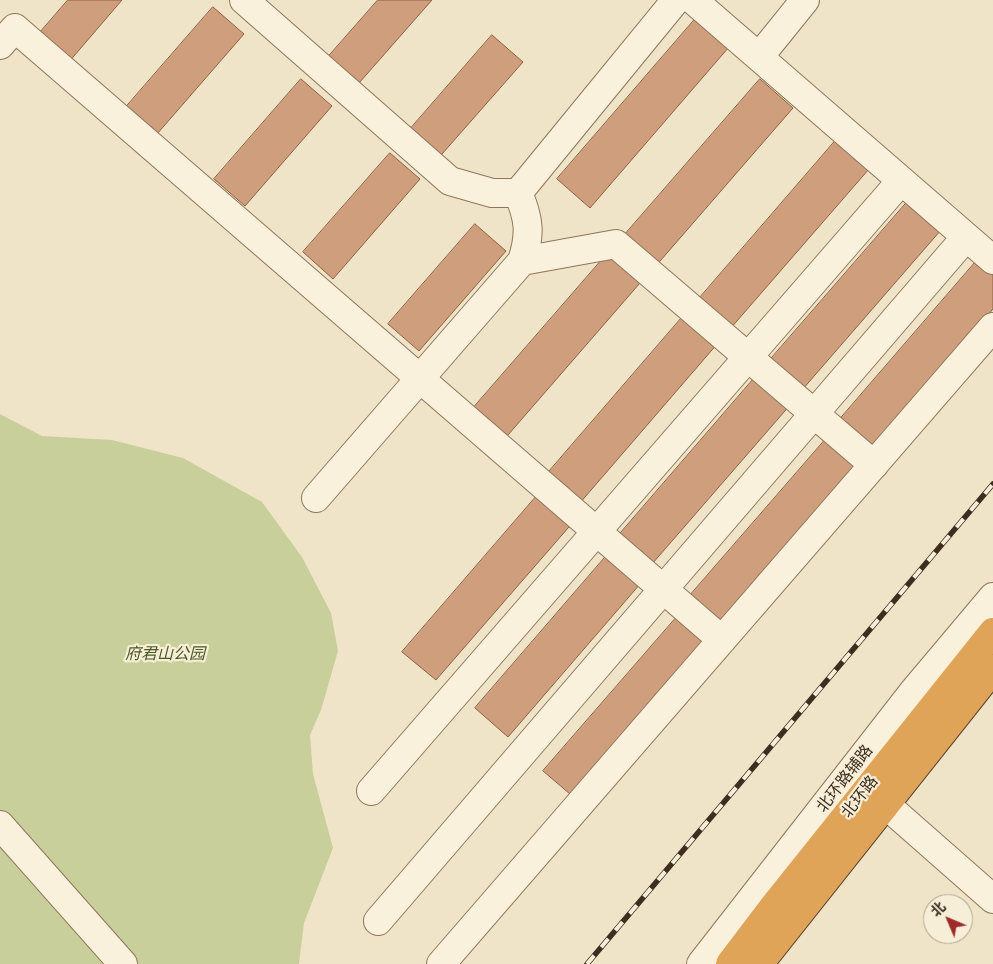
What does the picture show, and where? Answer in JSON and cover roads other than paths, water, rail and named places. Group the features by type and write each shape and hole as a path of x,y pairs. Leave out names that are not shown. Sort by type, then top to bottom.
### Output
{"highway":[{"name":"北环路","path":"730,964 774,906 993,632"},
{"name":"北环路","path":"759,964 993,669"}],"street":[{"path":"244,0 450,181 492,193 518,193"},
{"path":"518,193 676,0"},
{"path":"693,0 993,260"},
{"path":"759,57 805,0"},
{"path":"0,45 15,28 722,640"},
{"path":"372,792 901,181"},
{"path":"316,498 522,261 528,244 528,215 518,193"},
{"path":"378,921 966,237"},
{"path":"522,261 616,244 874,465"},
{"path":"441,964 993,328"},
{"name":"北环路辅路","path":"701,964 913,692 993,597"},
{"path":"885,804 993,899"},
{"path":"0,826 123,964"}],"railway":[{"path":"587,964 993,484"}],"park label":[{"name":"府君山公园","path":"165,654"}]}
